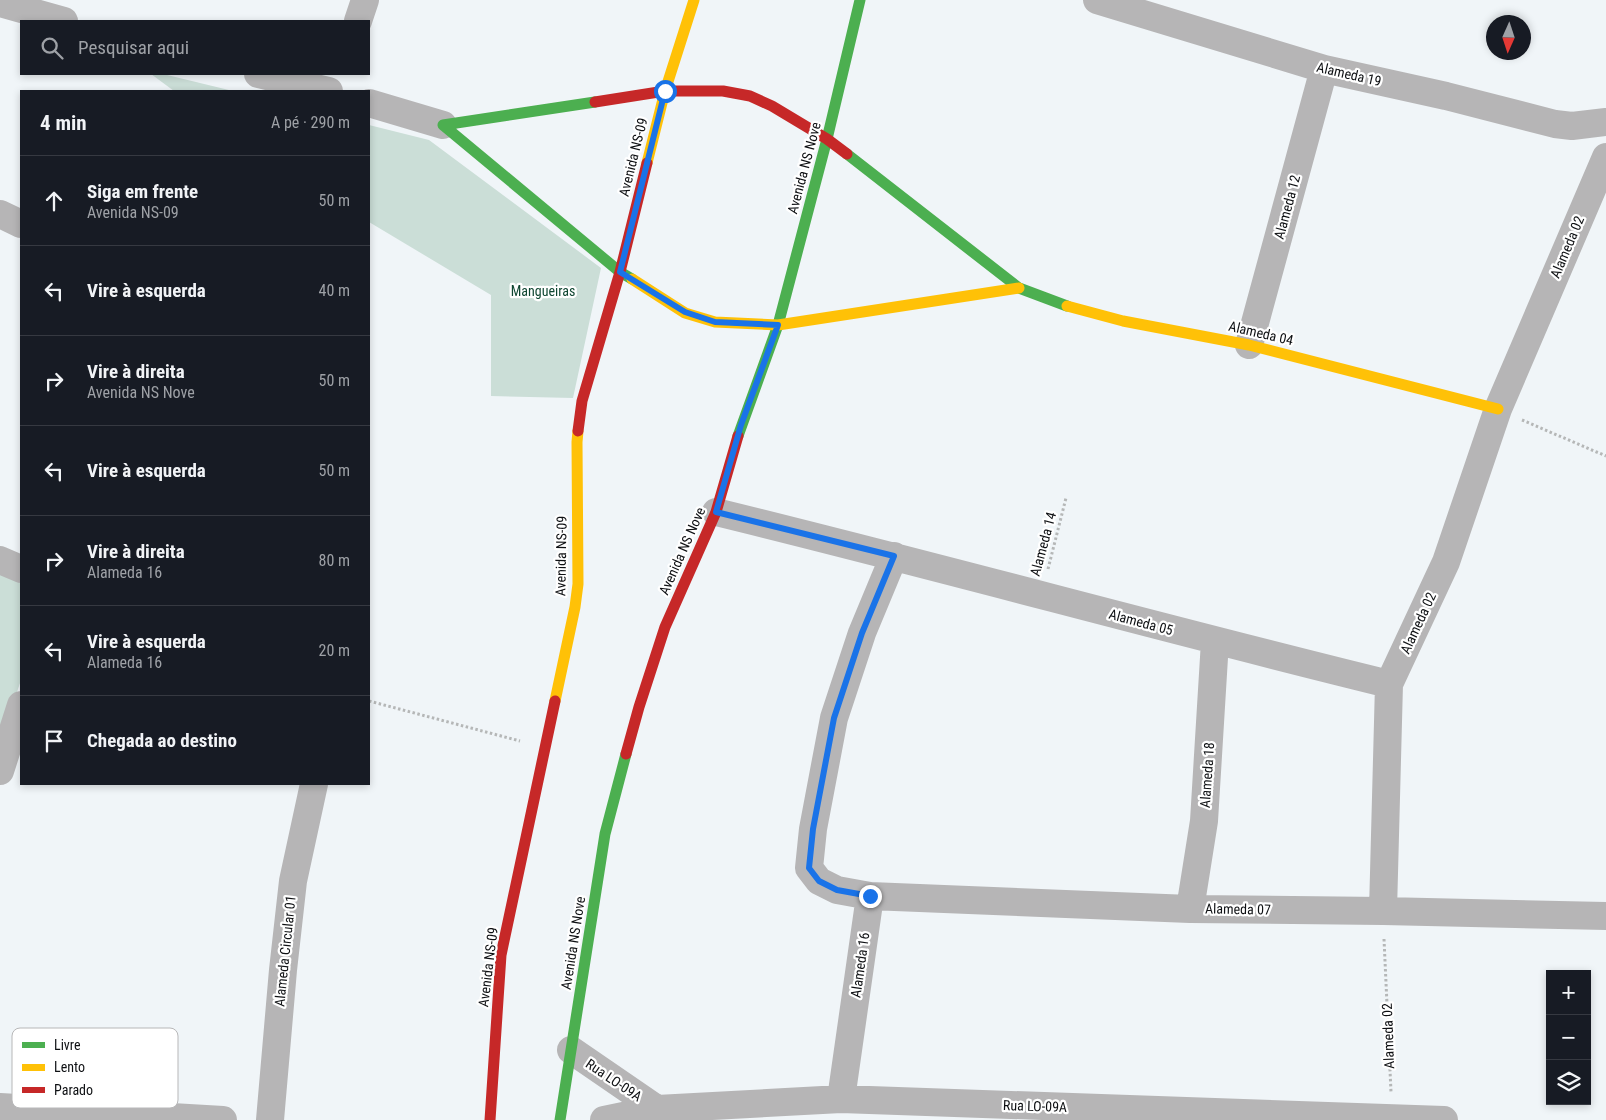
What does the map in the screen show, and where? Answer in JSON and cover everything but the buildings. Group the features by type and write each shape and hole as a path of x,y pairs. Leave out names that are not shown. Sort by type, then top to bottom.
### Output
{"street":[{"path":"358,20 365,0"},
{"name":"Avenida NS-09","path":"490,1120 501,955 573,616 578,584 577,442 582,401 620,272 665,91 694,0"},
{"name":"Avenida NS Nove","path":"560,1120 605,834 636,716 664,627 716,512 741,425 778,325 827,139 860,0"},
{"name":"Alameda 19","path":"1097,0 1324,69 1446,96 1554,124 1572,126 1606,122"},
{"path":"0,3 60,20"},
{"name":"Alameda 12","path":"1249,345 1324,69"},
{"path":"262,75 325,90"},
{"path":"333,90 339,75"},
{"path":"443,125 665,91 723,90 750,96 772,106 827,139 1019,288"},
{"path":"370,103 443,125 620,272 685,312 715,322 778,325 1019,288"},
{"name":"Alameda 02","path":"1383,911 1389,684 1446,562 1498,409 1606,157"},
{"path":"0,214 20,224"},
{"name":"Alameda 04","path":"1019,288 1087,312 1123,321 1249,345 1498,409"},
{"name":"Alameda 05","path":"716,512 1389,684"},
{"path":"870,896 837,890 819,881 809,868 813,829 834,718 862,633 894,556"},
{"path":"0,560 20,569"},
{"name":"Alameda 18","path":"1190,908 1204,821 1215,641"},
{"path":"0,771 20,708"},
{"name":"Alameda Circular 01","path":"270,1120 293,880 314,785"},
{"name":"Alameda 07","path":"870,896 1190,908 1606,916"},
{"name":"Alameda 16","path":"841,1099 870,896"},
{"name":"Rua LO-09A","path":"571,1050 657,1110"},
{"name":"Rua LO-09A","path":"604,1120 657,1110 841,1099 1444,1120"},
{"path":"17,1108 223,1120"}],"path":[{"path":"1498,409 1606,456"},
{"name":"Alameda 14","path":"1040,596 1066,498"},
{"path":"370,700 545,748"},
{"name":"Alameda 02","path":"1383,911 1392,1119"}],"green space":[{"path":"152,75 167,75 229,90 173,90"},
{"name":"Mangueiras","path":"370,125 429,140 601,268 573,398 491,396 491,295 370,223"},
{"path":"0,563 20,571 20,683 0,743"}],"traffic: fast":[{"path":"738,436 778,325 827,139 860,0"},
{"path":"595,102 443,125 620,272 632,279"},
{"path":"847,154 1019,288 1067,306"},
{"path":"560,1120 605,834 626,754"}],"traffic: slow":[{"path":"647,163 665,91 694,0"},
{"path":"632,279 685,313 715,322 778,325 1019,288"},
{"path":"1067,306 1123,321 1249,345 1498,409"},
{"path":"555,701 578,584 578,431"}],"traffic: jam":[{"path":"595,102 665,91 723,91 750,96 772,106 827,139 847,154"},
{"path":"578,431 582,401 620,272 647,163"},
{"path":"626,754 665,627 716,512 738,436"},
{"path":"490,1120 501,955 555,701"}],"route":[{"path":"665,91 620,272 685,312 715,322 778,325 741,425 716,512 894,556 862,633 834,718 813,829 809,868 819,881 837,890 870,896"}]}
